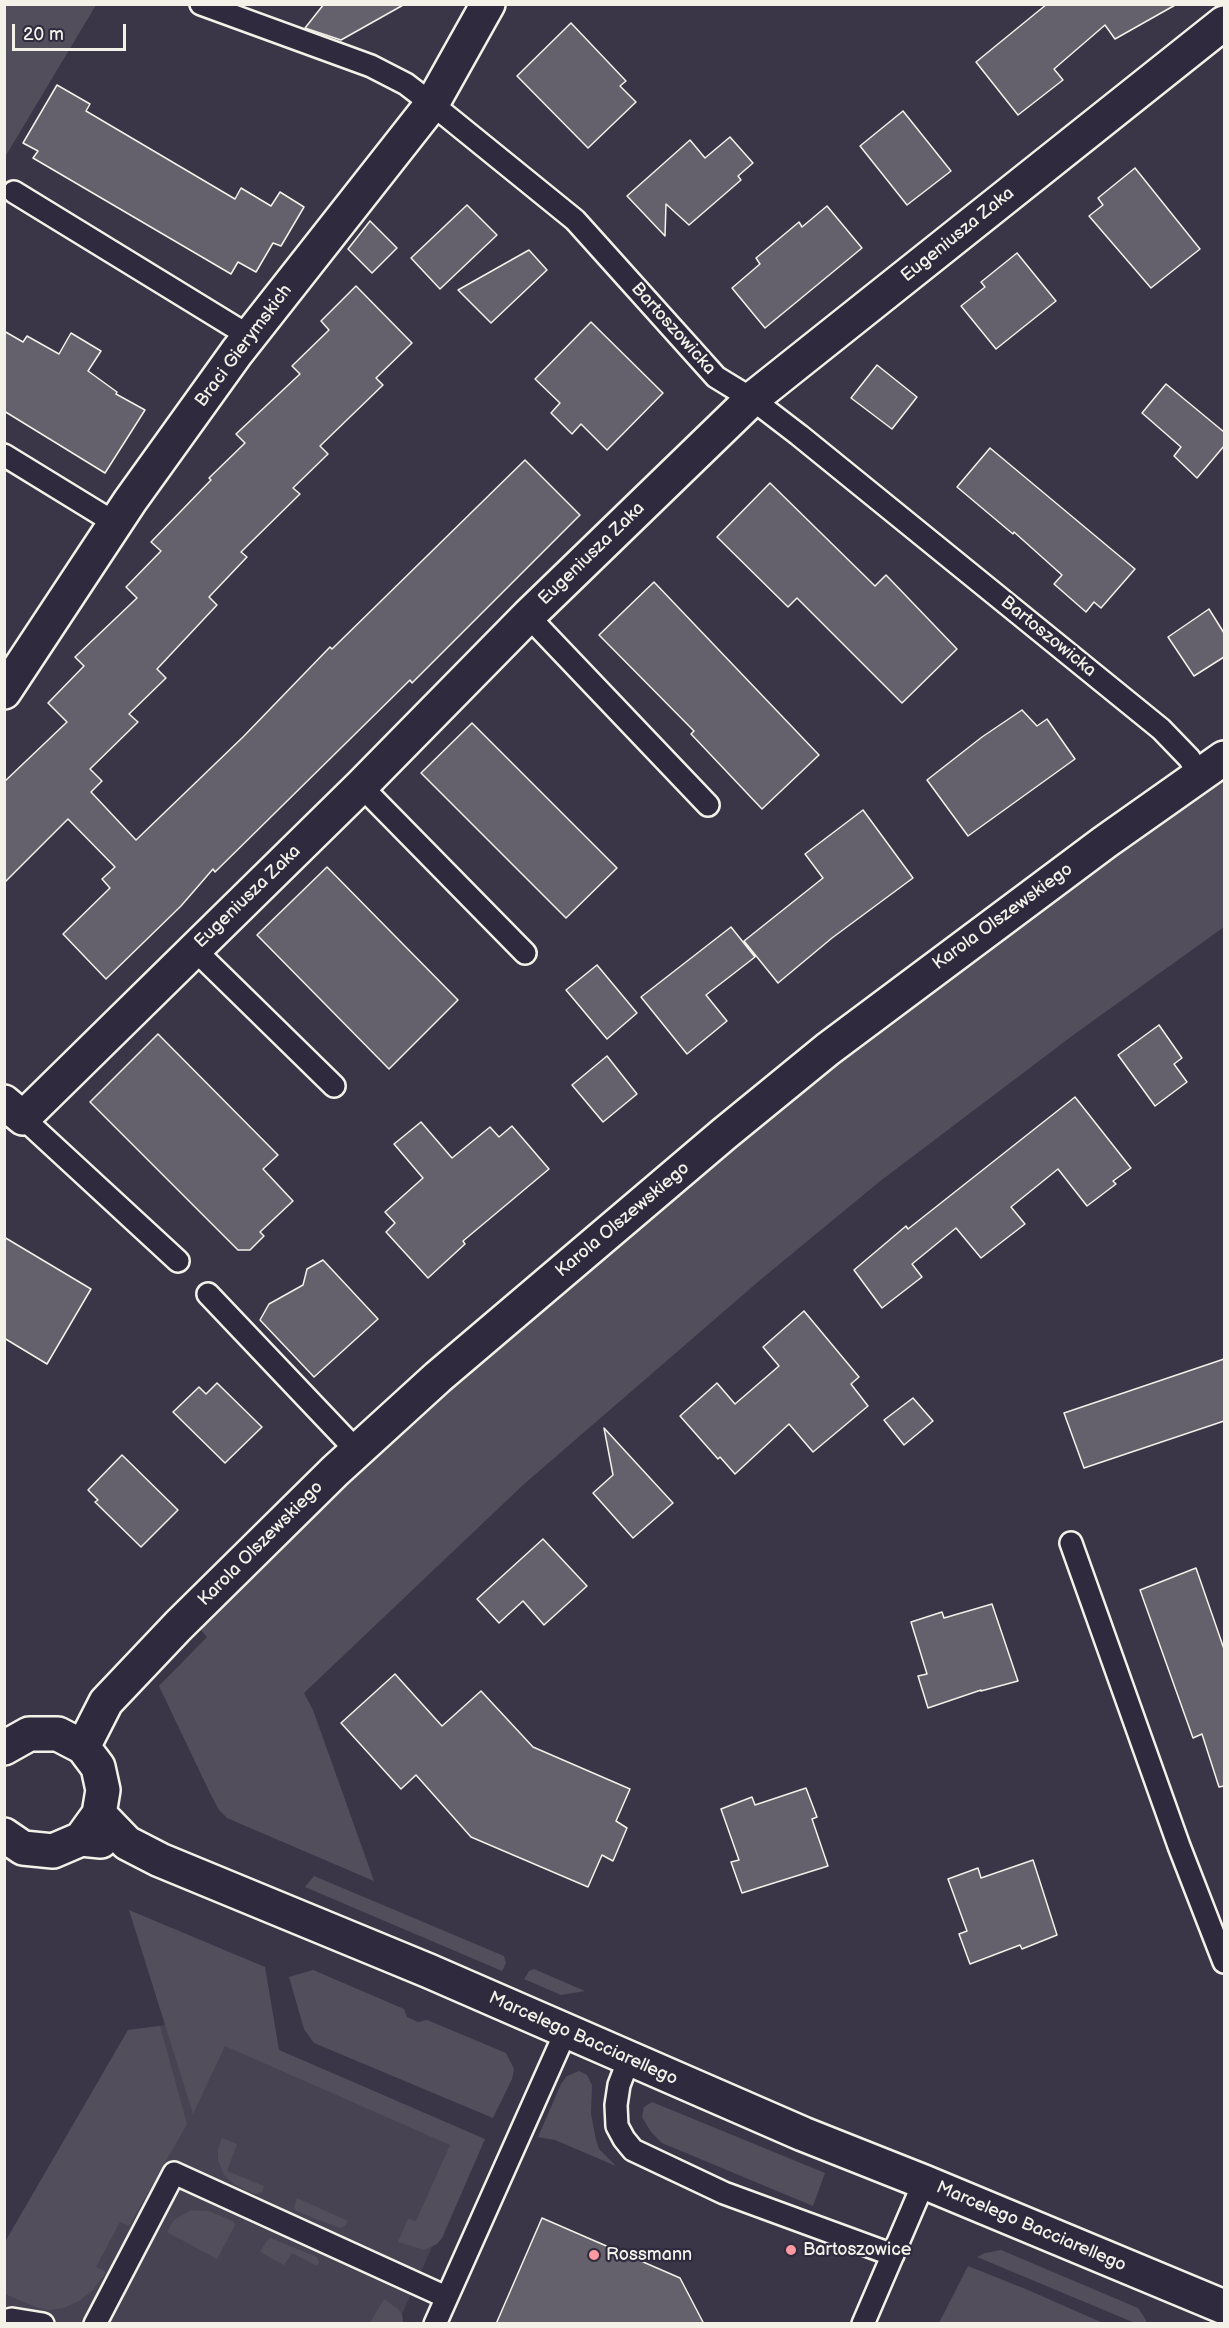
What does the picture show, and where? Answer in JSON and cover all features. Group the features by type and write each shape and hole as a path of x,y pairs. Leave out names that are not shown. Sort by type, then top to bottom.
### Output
{"street":[{"name":"Braci Gierymskich","path":"4,692 115,523 249,336 432,104 488,4"},
{"name":"Eugeniusza Zaka","path":"14,1110 194,949 361,786 528,616 752,399 1224,23"},
{"name":"Karola Olszewskiego","path":"70,1741 178,1626 357,1450 483,1339 828,1049 946,959 1212,767"},
{"path":"5,1748 29,1734 70,1741 98,1767 103,1790 90,1827 53,1851 11,1845"},
{"name":"Marcelego Bacciarellego","path":"90,1827 160,1860 566,2031 803,2134 1224,2307"}],"lane":[{"name":"Bartoszowicka","path":"201,4 371,66 406,84 574,220 716,377 752,399 1161,729 1189,758 1212,767"},
{"path":"14,192 249,336"},
{"path":"4,455 115,523"},
{"path":"528,616 708,805"},
{"path":"361,786 525,953"},
{"path":"194,949 334,1086"},
{"path":"14,1110 178,1261"},
{"path":"208,1294 357,1450"},
{"path":"1071,1543 1172,1826 1224,1962"},
{"path":"435,2324 566,2031"},
{"path":"629,2060 619,2085 616,2106 617,2126 633,2150 724,2193 894,2255"},
{"path":"95,2324 174,2173 446,2297"},
{"path":"863,2324 924,2182"},
{"path":"4,2321 12,2319 43,2324"}],"shaded area":[{"path":"4,5 96,5 5,157"},
{"path":"1224,779 1224,927 1076,1033 879,1182 759,1281 523,1485 304,1693 313,1710 374,1881 227,1818 219,1810 210,1793 159,1686 207,1637 200,1629 395,1439 603,1254 808,1083 1144,833"},
{"path":"314,1876 504,1956 506,1963 502,1971 305,1887"},
{"path":"129,1910 265,1967 279,2050 485,2139 442,2238 437,2244 424,2250 398,2242 408,2219 416,2221 450,2145 225,2046 193,2114"},
{"path":"534,1969 585,1991 561,1995 524,1979 529,1971"},
{"path":"313,1970 404,2009 407,2017 418,2022 427,2020 506,2053 514,2069 512,2079 493,2118 314,2043 304,2029 289,1977"},
{"path":"180,2023 476,2149 398,2323 5,2324 5,2242 128,2030"},
{"path":"160,2026 187,2124 129,2226 120,2222 96,2267 106,2272 93,2290 79,2301 64,2308 49,2310 38,2308 5,2294 5,2242 128,2030"},
{"path":"579,2071 587,2075 592,2085 591,2114 599,2149 616,2166 555,2140 538,2137 561,2084 567,2076"},
{"path":"652,2102 825,2173 813,2206 662,2143 651,2132 642,2117 644,2107"},
{"path":"222,2138 237,2144 227,2171 264,2186 262,2192 255,2194 235,2185 224,2175 218,2160 218,2149"},
{"path":"297,2198 348,2221 340,2228 296,2211 294,2207"},
{"path":"191,2210 208,2211 233,2221 235,2225 217,2259 167,2232 174,2220"},
{"path":"270,2238 317,2257 319,2262 317,2266 292,2253 284,2265 260,2252"},
{"path":"1001,2250 1138,2308 1146,2323 1135,2323 977,2257"},
{"path":"968,2266 1028,2290 1103,2323 939,2323"},
{"path":"384,2299 402,2314 403,2323 370,2323"}],"building":[{"path":"324,4 405,4 341,40 305,28"},
{"path":"1047,4 1177,4 1115,39 1105,25 1054,69 1063,80 1018,115 976,62"},
{"path":"571,23 626,81 620,86 636,102 588,148 517,76"},
{"path":"57,85 90,104 86,111 235,199 241,188 271,206 280,192 304,207 281,246 273,243 256,272 238,262 231,274 33,158 38,151 23,143"},
{"path":"903,111 951,171 907,205 860,146"},
{"path":"730,137 753,163 738,176 741,180 689,225 666,204 665,236 627,196 690,140 705,158"},
{"path":"1135,168 1200,249 1151,288 1089,216 1103,205 1098,198"},
{"path":"467,205 497,235 440,289 411,258"},
{"path":"827,206 862,248 765,328 732,288 760,264 756,258 799,222 802,227"},
{"path":"370,221 397,248 372,273 348,249"},
{"path":"529,250 547,270 491,323 458,290"},
{"path":"1017,253 1056,301 996,349 961,306 985,287 981,282"},
{"path":"356,286 412,343 376,378 383,385 320,446 328,454 293,488 300,494 241,552 247,557 209,597 217,605 157,669 166,678 129,714 138,722 90,769 102,781 91,792 136,840 243,737 330,647 332,649 525,460 580,515 412,683 410,680 215,872 213,869 181,906 106,979 63,934 110,888 102,879 115,867 68,819 4,883 4,782 67,722 48,703 84,666 75,657 137,598 126,587 161,551 151,542 211,480 209,478 245,443 236,434 300,374 292,366 329,330 321,321"},
{"path":"591,322 663,393 607,450 581,424 572,434 551,413 560,403 535,379"},
{"path":"4,331 23,342 27,336 59,354 71,333 101,351 88,371 117,392 116,394 145,410 105,473 4,411"},
{"path":"877,365 917,397 892,429 851,398"},
{"path":"1166,384 1224,432 1224,446 1197,478 1174,456 1181,447 1142,413"},
{"path":"990,448 1135,569 1101,608 1094,602 1086,612 1054,584 1062,575 1014,532 1013,534 957,487"},
{"path":"770,483 875,586 886,575 957,649 902,703 797,598 788,607 717,537"},
{"path":"654,582 819,755 762,809 691,734 694,731 599,635"},
{"path":"1209,609 1224,633 1224,657 1194,676 1168,637"},
{"path":"1022,710 1037,726 1047,719 1075,759 968,836 927,780 982,737"},
{"path":"472,723 617,868 566,918 421,773"},
{"path":"863,810 913,878 832,938 778,983 744,941 823,878 805,854"},
{"path":"327,867 458,1000 389,1069 257,935"},
{"path":"731,927 755,957 706,995 727,1021 687,1054 641,997"},
{"path":"597,965 637,1013 607,1039 566,990"},
{"path":"1159,1025 1182,1058 1174,1064 1187,1082 1155,1106 1118,1055"},
{"path":"158,1034 278,1155 263,1169 293,1201 260,1232 264,1236 250,1250 238,1250 90,1102"},
{"path":"607,1056 637,1094 603,1122 572,1085"},
{"path":"1075,1097 1131,1168 1113,1181 1116,1184 1087,1206 1058,1169 1011,1207 1025,1224 981,1258 956,1228 912,1264 922,1277 882,1308 854,1270 906,1226 908,1229"},
{"path":"421,1122 452,1158 490,1127 499,1137 512,1126 549,1169 463,1241 465,1244 428,1278 386,1232 395,1223 385,1212 423,1178 394,1144"},
{"path":"4,1237 91,1289 47,1364 4,1338"},
{"path":"323,1260 378,1319 314,1377 260,1320 269,1304 303,1285 307,1269"},
{"path":"804,1311 859,1377 851,1384 868,1406 813,1452 789,1424 735,1474 720,1457 718,1459 680,1416 717,1383 735,1404 779,1366 763,1347"},
{"path":"1224,1359 1224,1421 1084,1468 1064,1413"},
{"path":"217,1383 262,1427 225,1463 173,1412 199,1387 206,1394"},
{"path":"913,1398 933,1421 904,1445 884,1420"},
{"path":"604,1428 673,1503 633,1538 593,1493 613,1475"},
{"path":"122,1455 178,1510 141,1547 95,1502 98,1500 88,1490"},
{"path":"543,1539 587,1586 544,1625 523,1601 499,1623 477,1599"},
{"path":"1196,1568 1224,1649 1224,1786 1219,1787 1202,1734 1193,1738 1140,1590"},
{"path":"992,1604 1018,1681 981,1690 928,1708 918,1676 927,1674 911,1622 942,1612 944,1618"},
{"path":"395,1674 442,1726 481,1691 533,1747 630,1789 616,1821 627,1828 613,1861 602,1855 588,1887 471,1837 416,1775 401,1789 341,1723"},
{"path":"806,1788 817,1817 812,1819 828,1866 742,1893 731,1862 739,1860 721,1809 752,1797 755,1805"},
{"path":"1033,1860 1057,1935 1022,1949 1020,1945 970,1964 959,1934 967,1931 948,1879 978,1868 981,1878"},
{"path":"542,2218 680,2278 704,2324 496,2324"}],"place":[{"name":"Bartoszowice","path":"791,2250"},
{"name":"Rossmann","path":"594,2255"}]}
